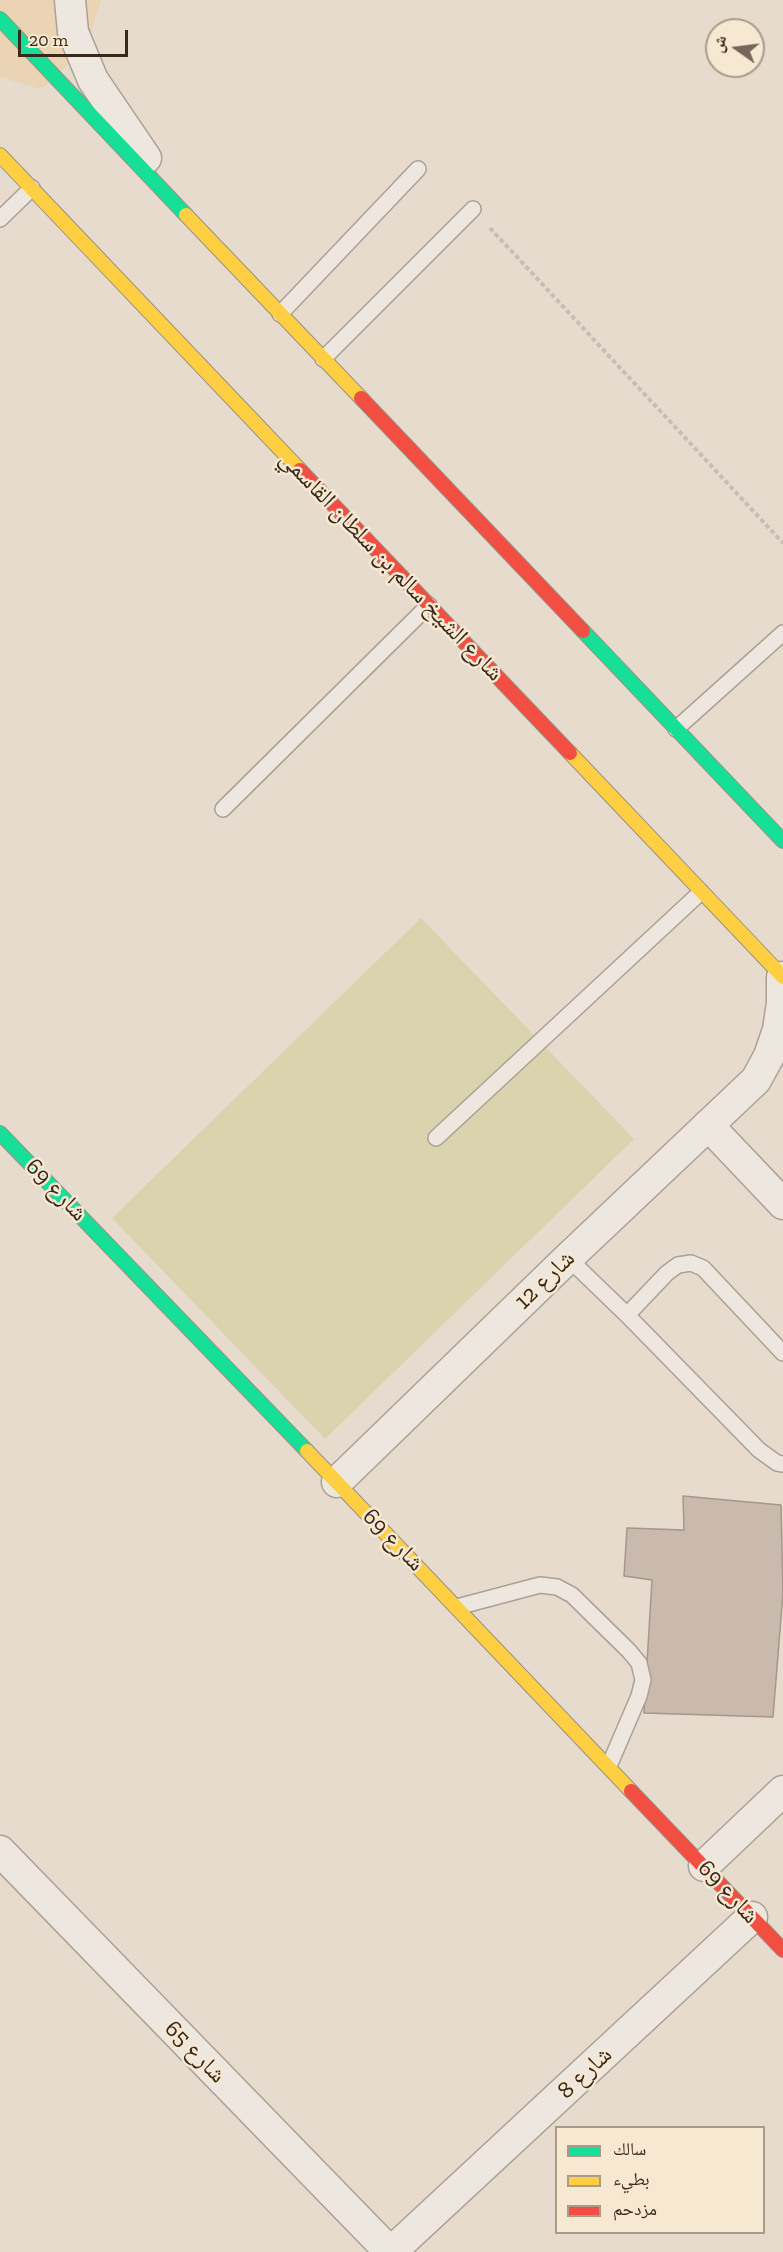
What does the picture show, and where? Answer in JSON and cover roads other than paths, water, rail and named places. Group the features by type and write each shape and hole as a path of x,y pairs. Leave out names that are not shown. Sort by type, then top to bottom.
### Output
{"street":[{"path":"70,0 73,32 93,80 182,210"},
{"path":"0,19 783,841"},
{"name":"شارع الشيخ سالم بن سلطان القاسمي","path":"0,154 783,977"},
{"name":"شارع 12","path":"337,1482 756,1080 769,1056 778,1030 783,1003 783,977"},
{"name":"شارع 12","path":"756,1080 783,1069"},
{"path":"708,1125 783,1204"},
{"name":"شارع 69","path":"0,1133 457,1607 783,1950"},
{"path":"704,1866 783,1791"},
{"name":"شارع 65","path":"0,1851 390,2252"},
{"name":"شارع 8","path":"390,2252 752,1917"}],"lane":[{"path":"280,314 418,170"},
{"path":"0,219 32,188"},
{"path":"323,359 473,209"},
{"path":"223,809 429,605"},
{"path":"676,729 783,633"},
{"path":"436,1138 701,892"},
{"path":"568,1258 759,1450 777,1463 783,1464"},
{"path":"627,1315 667,1273 678,1265 691,1263 704,1268 783,1353"},
{"path":"457,1607 540,1585 557,1587 572,1595 629,1651 639,1663 643,1680 639,1696 609,1766"}]}
